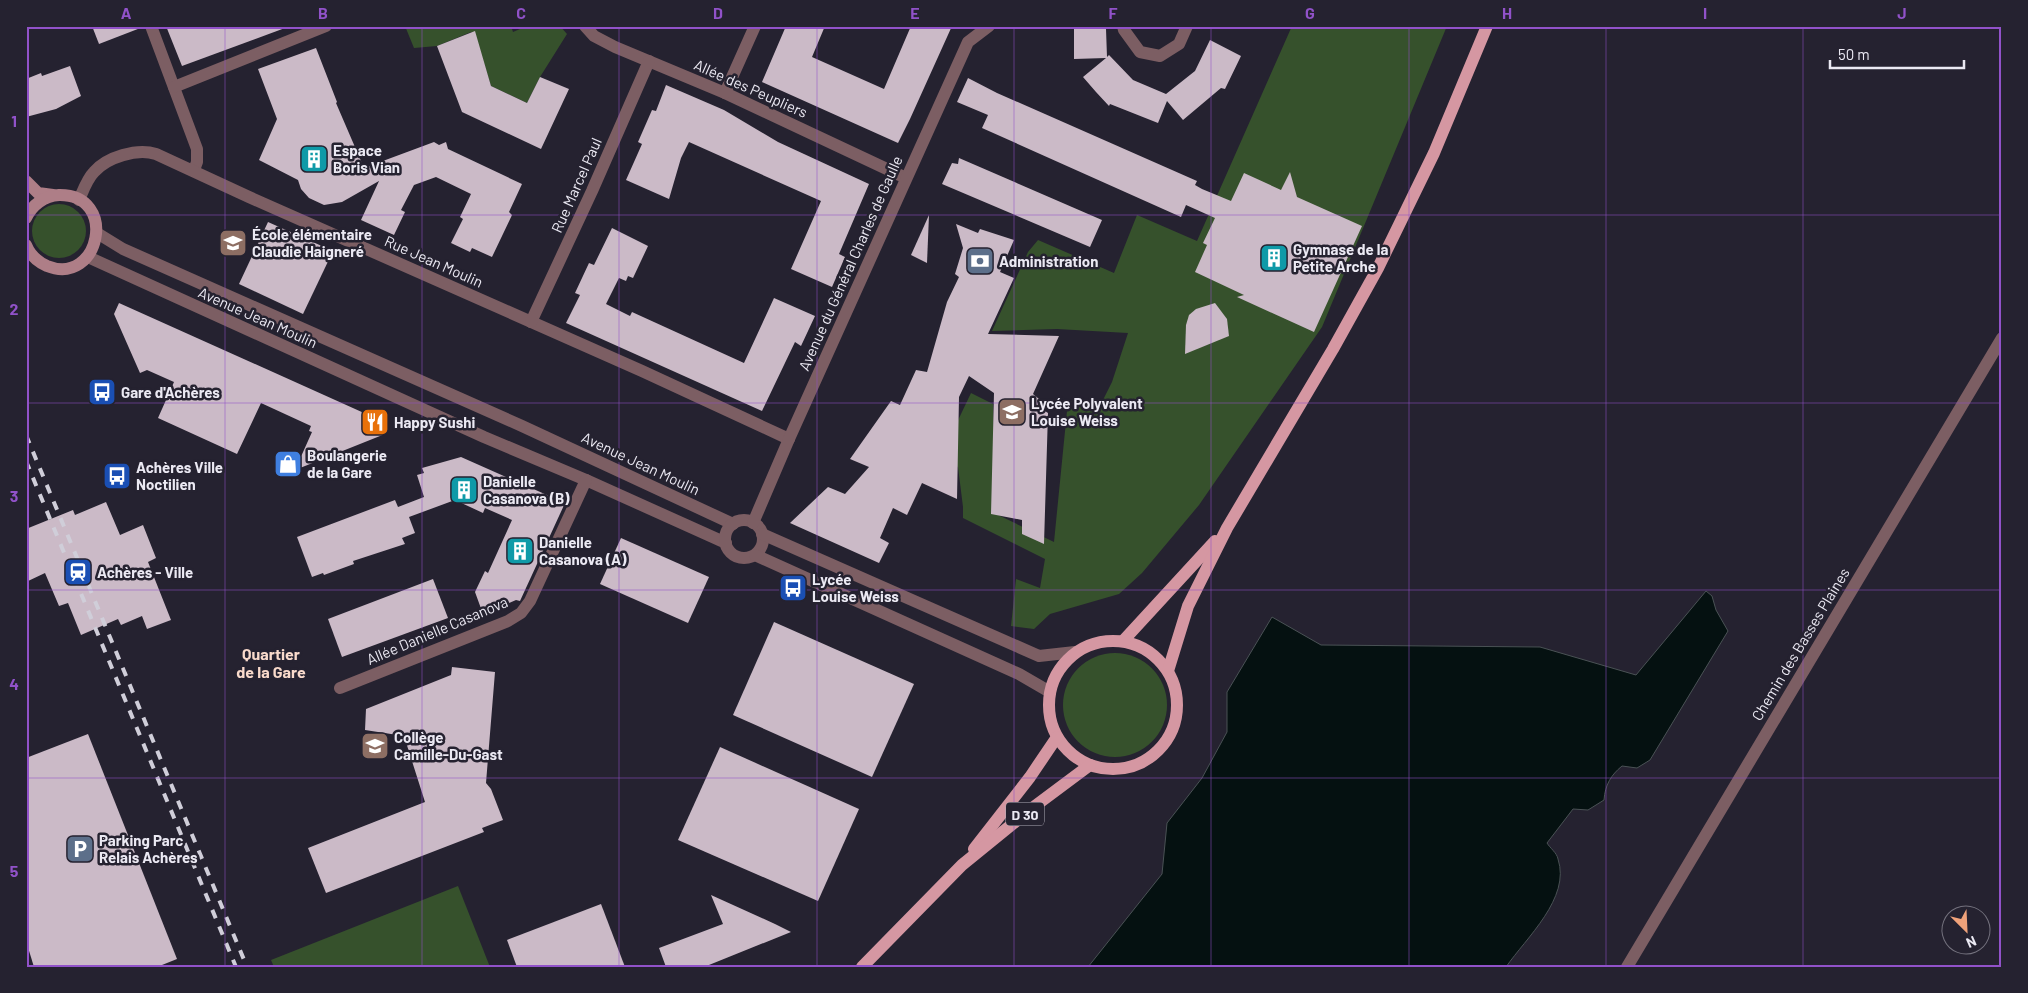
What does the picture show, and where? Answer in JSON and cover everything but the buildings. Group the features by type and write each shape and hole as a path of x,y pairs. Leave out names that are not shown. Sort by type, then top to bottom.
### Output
{"main road":[{"path":"1168,671 1188,606 1227,528 1333,350 1378,268 1434,153 1487,26"},
{"path":"1123,640 1227,528"},
{"path":"1123,640 1147,649 1163,663 1174,681 1178,702 1176,723 1166,742 1151,757 1132,766 1111,769 1090,765 1072,754 1057,736 1050,715 1050,692 1059,670 1075,652 1098,642 1123,640"},
{"name":"D 30","path":"962,865 1030,777 1057,736"},
{"name":"D 30","path":"862,967 962,865 1031,809 1090,765"}],"street":[{"path":"152,26 197,149 198,162 194,170"},
{"path":"174,87 326,26"},
{"name":"Allée des Peupliers","path":"585,26 594,36 614,47 725,93 906,178"},
{"path":"725,93 755,26"},
{"name":"Avenue du Général Charles de Gaulle","path":"753,523 968,42 989,26"},
{"path":"1123,26 1140,52 1160,56 1179,44 1187,26"},
{"name":"Rue Marcel Paul","path":"531,322 592,192 649,61"},
{"name":"Rue Jean Moulin","path":"79,200 93,172 103,164 135,152 149,152 194,170 249,197 642,371 789,439"},
{"path":"26,181 38,193 66,195 79,200 89,208 96,220 97,233 94,246 88,257 74,266 61,269 51,268 34,258 26,245"},
{"path":"26,218 38,203 53,195"},
{"name":"Avenue Jean Moulin","path":"97,233 123,249 522,426 733,524"},
{"name":"Avenue Jean Moulin","path":"88,257 484,437 586,480 726,543"},
{"name":"Chemin des Basses Plaines","path":"1626,967 2002,338"},
{"path":"416,406 424,384"},
{"name":"Allée Danielle Casanova","path":"340,688 508,621 521,613 530,601 586,480"},
{"path":"762,534 762,546 755,555 743,558 736,557 728,549 726,543 727,532 733,524 743,521 753,523 762,534 1039,656 1075,652"},
{"path":"755,555 1019,674 1050,692"}],"green space":[{"path":"405,26 511,26 513,32 527,26 560,26 567,34 540,77 527,103 491,86 475,34 471,32 437,46 414,48"},
{"path":"1292,26 1447,26 1322,327 1199,505 1142,573 1119,594 1050,614 1034,629 1011,626 1016,579 1040,588 1045,559 963,518 958,467 941,456 971,393 993,404 996,514 1054,542 1068,401 1101,404 1112,382 1128,333 1057,329 992,331 1028,252 1038,240 1114,273 1137,215 1197,241"},
{"path":"54,204 64,204 74,208 82,216 86,231 82,246 74,254 64,258 54,258 44,254 36,246 32,236 32,226 36,216 44,208"},
{"path":"1115,653 1135,657 1152,668 1163,685 1167,705 1163,725 1152,742 1135,753 1115,757 1095,753 1078,742 1067,725 1063,705 1067,685 1078,668 1095,657"},
{"path":"458,886 490,967 274,967 271,960"}],"shaded area":[{"path":"1706,591 1712,596 1716,610 1728,631 1650,760 1637,768 1622,766 1609,781 1604,800 1588,810 1573,809 1547,843 1558,859 1560,874 1558,888 1553,903 1544,917 1506,967 1088,967 1162,874 1167,823 1202,778 1227,732 1227,692 1272,617 1321,645 1540,647 1636,675"}],"railway":[{"path":"26,435 247,967"},
{"path":"26,461 236,967"}],"place":[{"name":"Espace Boris Vian","path":"314,159"},
{"name":"École élémentaire Claudie Haigneré","path":"233,243"},
{"name":"Gymnase de la Petite Arche","path":"1274,258"},
{"name":"Administration","path":"980,261"},
{"name":"Gare d'Achères","path":"102,392"},
{"name":"Lycée Polyvalent Louise Weiss","path":"1012,412"},
{"name":"Happy Sushi","path":"375,422"},
{"name":"Boulangerie de la Gare","path":"288,464"},
{"name":"Achères Ville Noctilien","path":"117,476"},
{"name":"Danielle Casanova (B)","path":"464,490"},
{"name":"Danielle Casanova (A)","path":"520,551"},
{"name":"Achères - Ville","path":"78,572"},
{"name":"Lycée Louise Weiss","path":"793,588"},
{"name":"Collège Camille-Du-Gast","path":"375,746"},
{"name":"Parking Parc Relais Achères","path":"80,849"}],"district":[{"name":"Quartier de la Gare","path":"271,662"}]}
